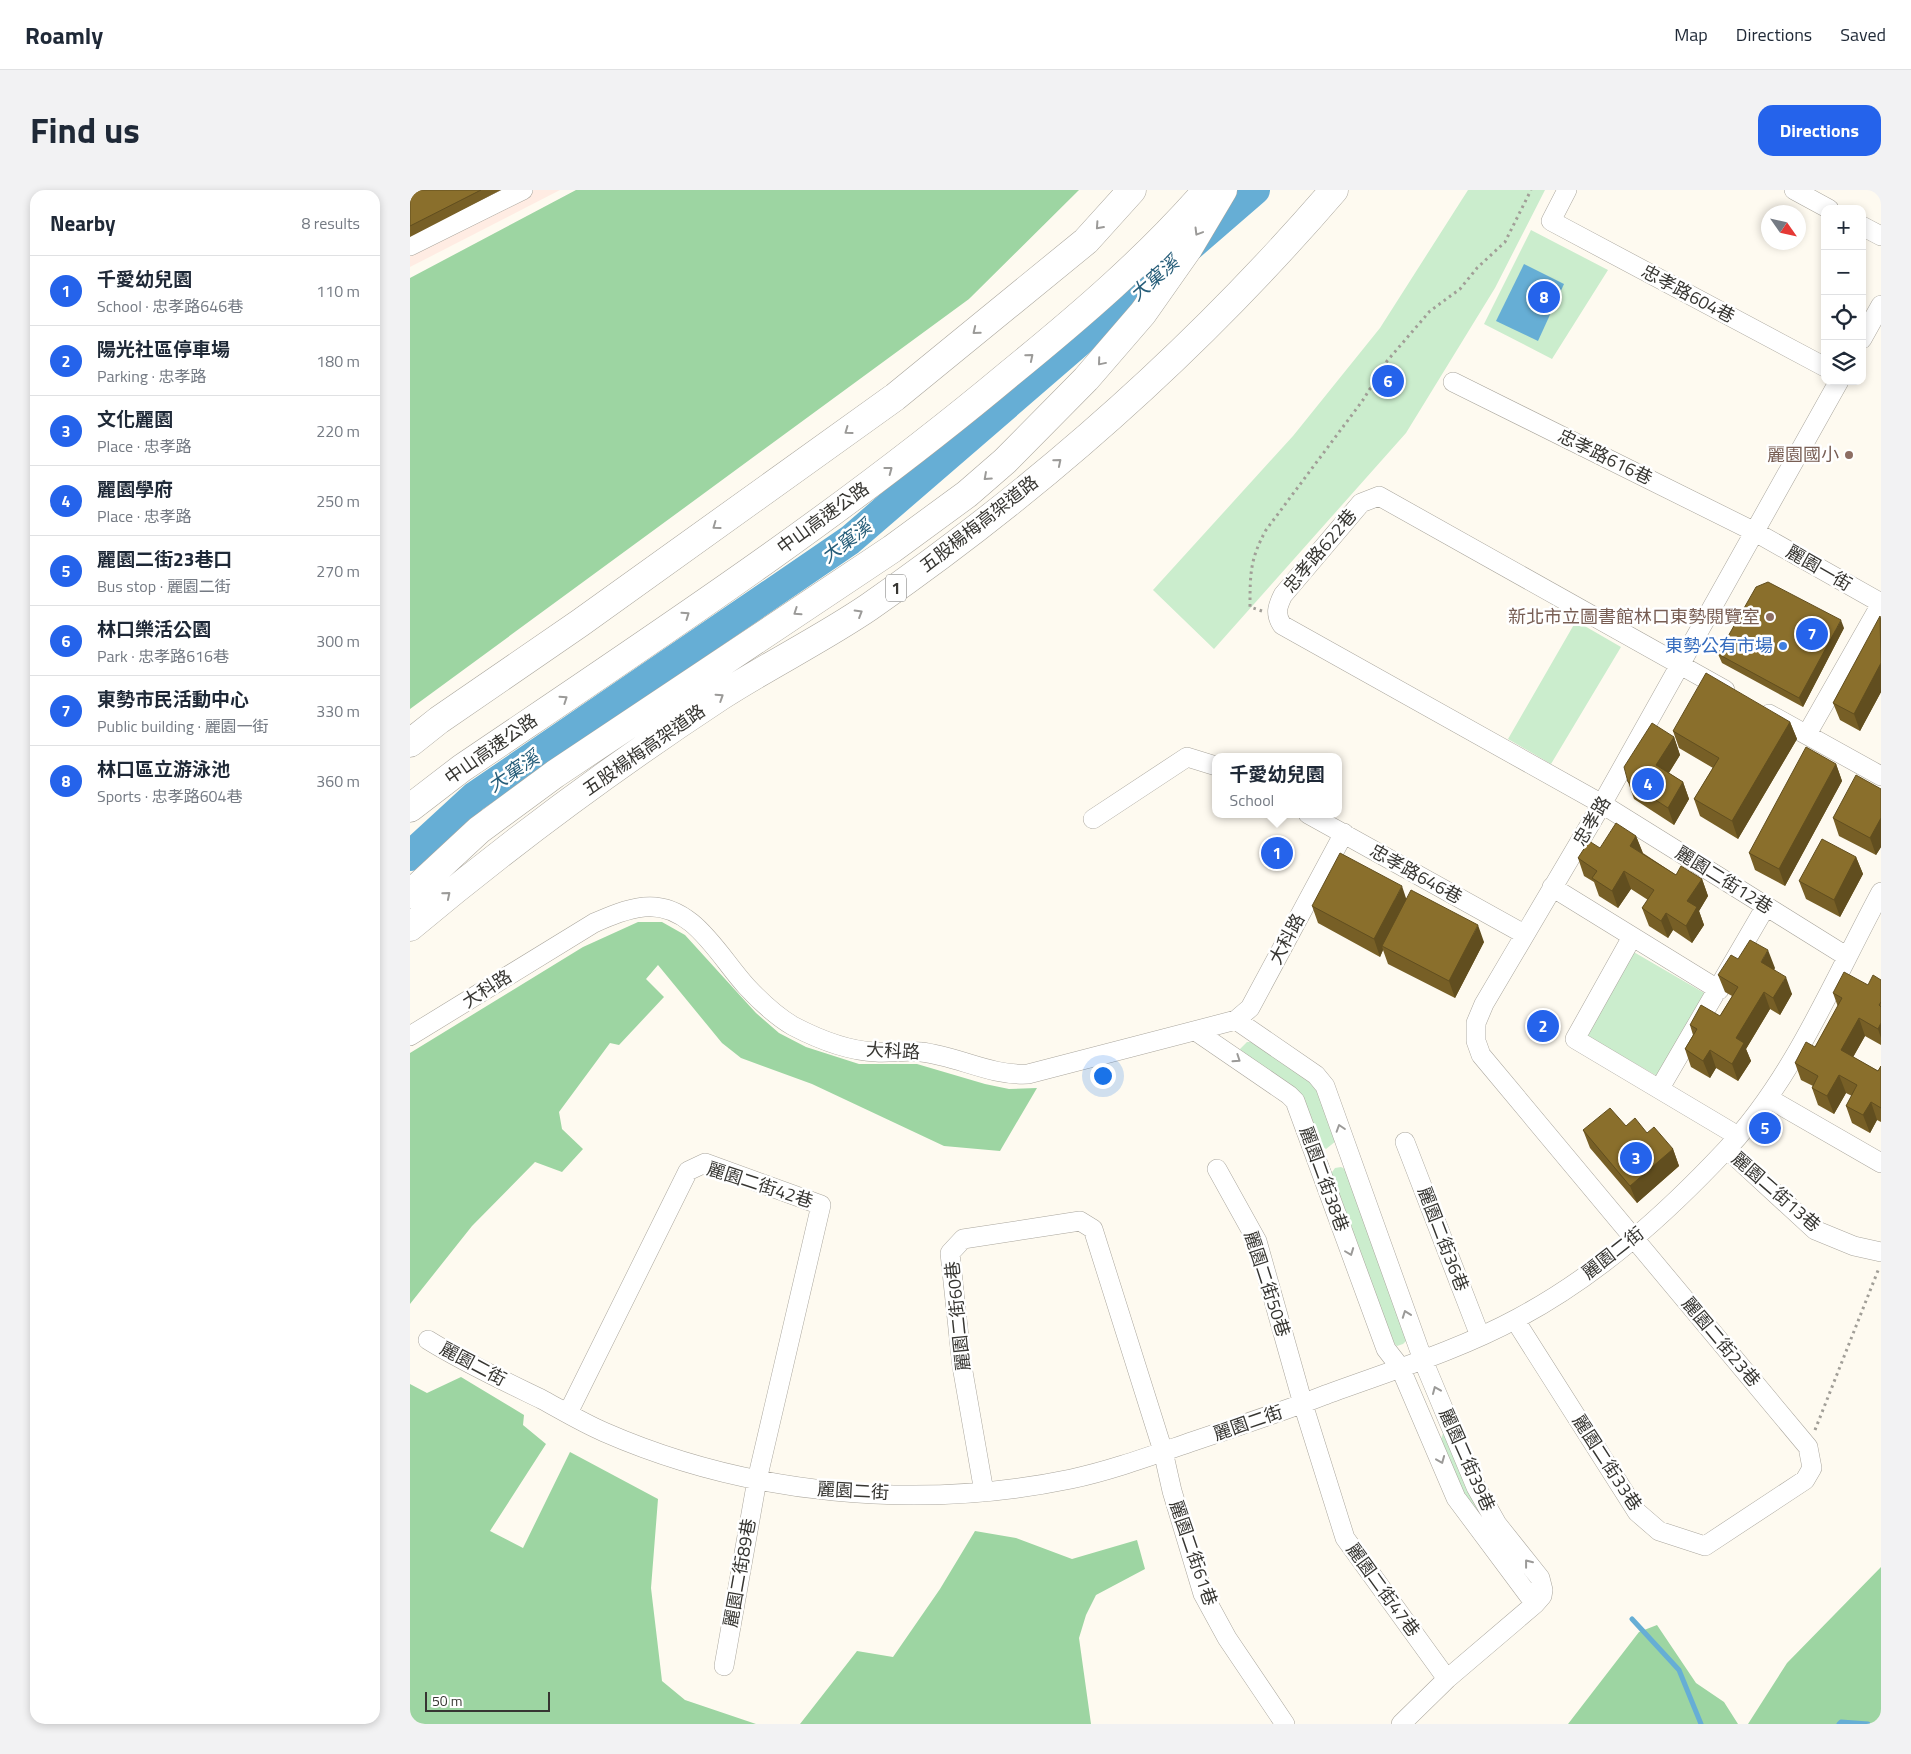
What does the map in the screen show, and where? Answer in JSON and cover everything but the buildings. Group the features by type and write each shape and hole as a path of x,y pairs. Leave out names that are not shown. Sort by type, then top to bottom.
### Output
{"highway":[{"path":"410,743 439,720 580,623 895,398 1086,241 1132,190"},
{"name":"中山高速公路","path":"410,808 462,768 816,524 942,430 1075,320 1180,221 1207,190"},
{"name":"五股楊梅高架道路","path":"410,894 479,830 555,774 884,554 968,494 1005,461 1086,379 1148,305 1188,249 1223,190"},
{"name":"五股楊梅高架道路","path":"410,927 456,888 565,805 722,696 866,609 948,550 1029,486 1121,408 1193,340 1334,190"}],"street":[{"path":"410,246 523,190"},
{"name":"忠孝路604巷","path":"1567,190 1551,221 1821,365"},
{"path":"1794,190 1822,205"},
{"path":"1866,228 1881,236"},
{"path":"1866,332 1881,305"},
{"name":"忠孝路616巷","path":"1453,382 1756,533"},
{"name":"忠孝路","path":"1635,1238 1481,1055 1476,1041 1476,1023 1484,1004 1602,804 1838,385"},
{"name":"忠孝路622巷","path":"1277,616 1278,606 1289,588 1361,503 1379,496 1679,665"},
{"name":"麗園一街","path":"1756,533 1881,603"},
{"path":"1807,734 1881,603"},
{"path":"1277,616 1282,625 1602,804"},
{"path":"1679,665 1738,697"},
{"path":"1756,706 1881,776"},
{"path":"1093,819 1188,757 1212,765"},
{"name":"麗園二街12巷","path":"1602,804 1846,956"},
{"name":"忠孝路646巷","path":"1316,818 1524,934"},
{"name":"大科路","path":"410,1036 594,923 620,912 646,907 668,910 688,920 705,936 746,986 768,1009 792,1025 846,1048 875,1052 920,1051 993,1072 1009,1075 1028,1074 1197,1032 1236,1020 1250,1008 1344,833"},
{"path":"1552,887 1718,990"},
{"name":"麗園二街","path":"428,1340 466,1363 604,1432 735,1476 799,1488 918,1495 984,1492 1068,1480 1124,1466 1303,1404 1423,1360 1480,1336 1515,1320 1604,1262 1635,1238 1690,1187 1733,1143 1781,1081 1881,892"},
{"path":"1660,1088 1766,906"},
{"name":"麗園二街13巷","path":"1632,937 1575,1039 1660,1088 1733,1143 1815,1230 1854,1246 1881,1252"},
{"name":"麗園二街38巷","path":"1236,1020 1316,1074 1326,1086 1348,1154 1423,1360"},
{"name":"麗園二街38巷","path":"1197,1032 1289,1094 1298,1108 1386,1349 1400,1367"},
{"path":"1768,1098 1881,1163"},
{"name":"麗園二街36巷","path":"1406,1142 1480,1336"},
{"path":"1317,1164 1348,1154"},
{"name":"麗園二街42巷","path":"568,1414 688,1171 704,1163 821,1205 756,1480"},
{"name":"麗園二街50巷","path":"1218,1169 1257,1241 1303,1404"},
{"name":"麗園二街60巷","path":"984,1492 962,1366 950,1253 963,1239 1080,1221 1093,1229 1164,1452"},
{"name":"麗園二街23巷","path":"1635,1238 1808,1447"},
{"name":"麗園二街33巷","path":"1515,1320 1637,1512 1659,1531 1705,1546 1805,1480 1812,1468 1808,1447"},
{"name":"麗園二街39巷","path":"1400,1367 1409,1392 1429,1430 1456,1498 1534,1604 1542,1596 1543,1590 1540,1578 1486,1508 1423,1360"},
{"name":"麗園二街47巷","path":"1303,1404 1345,1538 1447,1679"},
{"path":"1429,1430 1449,1421"},
{"name":"麗園二街61巷","path":"1164,1452 1172,1491 1203,1594 1227,1638 1285,1724"},
{"name":"麗園二街89巷","path":"724,1666 756,1480"},
{"path":"1401,1724 1447,1679 1534,1604"}],"path":[{"path":"1277,616 1250,607 1250,580 1254,552 1266,530 1363,400 1387,362 1430,311 1460,289 1478,268 1505,242 1531,190"},
{"path":"1808,1447 1881,1263"}],"shaded area":[{"path":"410,190 560,190 410,267"}],"green space":[{"path":"576,190 1079,190 969,299 410,709 410,278"},
{"path":"1468,190 1545,190 1495,288 1406,433 1214,649 1153,590 1293,436 1380,328"},
{"path":"1531,230 1608,270 1552,359 1484,324"},
{"path":"1576,621 1621,647 1551,764 1508,739"},
{"path":"638,922 662,922 685,935 756,1013 779,1033 806,1047 859,1064 917,1064 1009,1089 1037,1088 1000,1151 944,1146 812,1084 741,1058 722,1043 658,965 646,979 664,997 619,1045 610,1043 559,1112 562,1129 583,1149 562,1172 535,1162 472,1226 410,1304 410,1053 583,947"},
{"path":"1632,951 1706,994 1657,1076 1584,1034"},
{"path":"1247,1042 1256,1042 1317,1087 1336,1141 1326,1149 1318,1143 1305,1106 1245,1057 1240,1049"},
{"path":"1341,1167 1349,1171 1409,1338 1403,1344 1397,1346 1392,1341 1330,1175 1335,1168"},
{"path":"461,1377 524,1415 523,1425 546,1444 490,1531 523,1548 570,1452 658,1499 651,1588 662,1681 685,1700 756,1724 410,1724 410,1384 427,1393"},
{"path":"1444,1431 1533,1578 1535,1589 1461,1493 1441,1439"},
{"path":"975,1531 1016,1538 1072,1559 1137,1540 1145,1569 1096,1595 1086,1615 1079,1638 1091,1724 800,1724 857,1651 893,1657 940,1589"},
{"path":"1881,1567 1881,1724 1748,1724 1787,1663"},
{"path":"1657,1625 1696,1683 1724,1702 1738,1724 1568,1724 1639,1632"}],"water":[{"path":"1524,264 1564,284 1538,341 1496,321"}],"waterway":[{"name":"大窠溪","path":"410,856 474,797 850,540 1255,190"},
{"path":"1632,1619 1679,1670 1701,1724"},
{"path":"1839,1724 1841,1722 1868,1724"}],"place":[{"name":"林口區立游泳池","path":"1544,297"},
{"name":"林口樂活公園","path":"1388,381"},
{"name":"麗園國小","path":"1849,455"},
{"name":"新北市立圖書館林口東勢閱覽室","path":"1770,617"},
{"name":"東勢市民活動中心","path":"1812,634"},
{"name":"東勢公有市場","path":"1783,646"},
{"name":"麗園學府","path":"1648,784"},
{"name":"千愛幼兒園","path":"1277,853"},
{"name":"陽光社區停車場","path":"1543,1026"},
{"name":"麗園二街23巷口","path":"1765,1128"},
{"name":"文化麗園","path":"1636,1158"}]}
